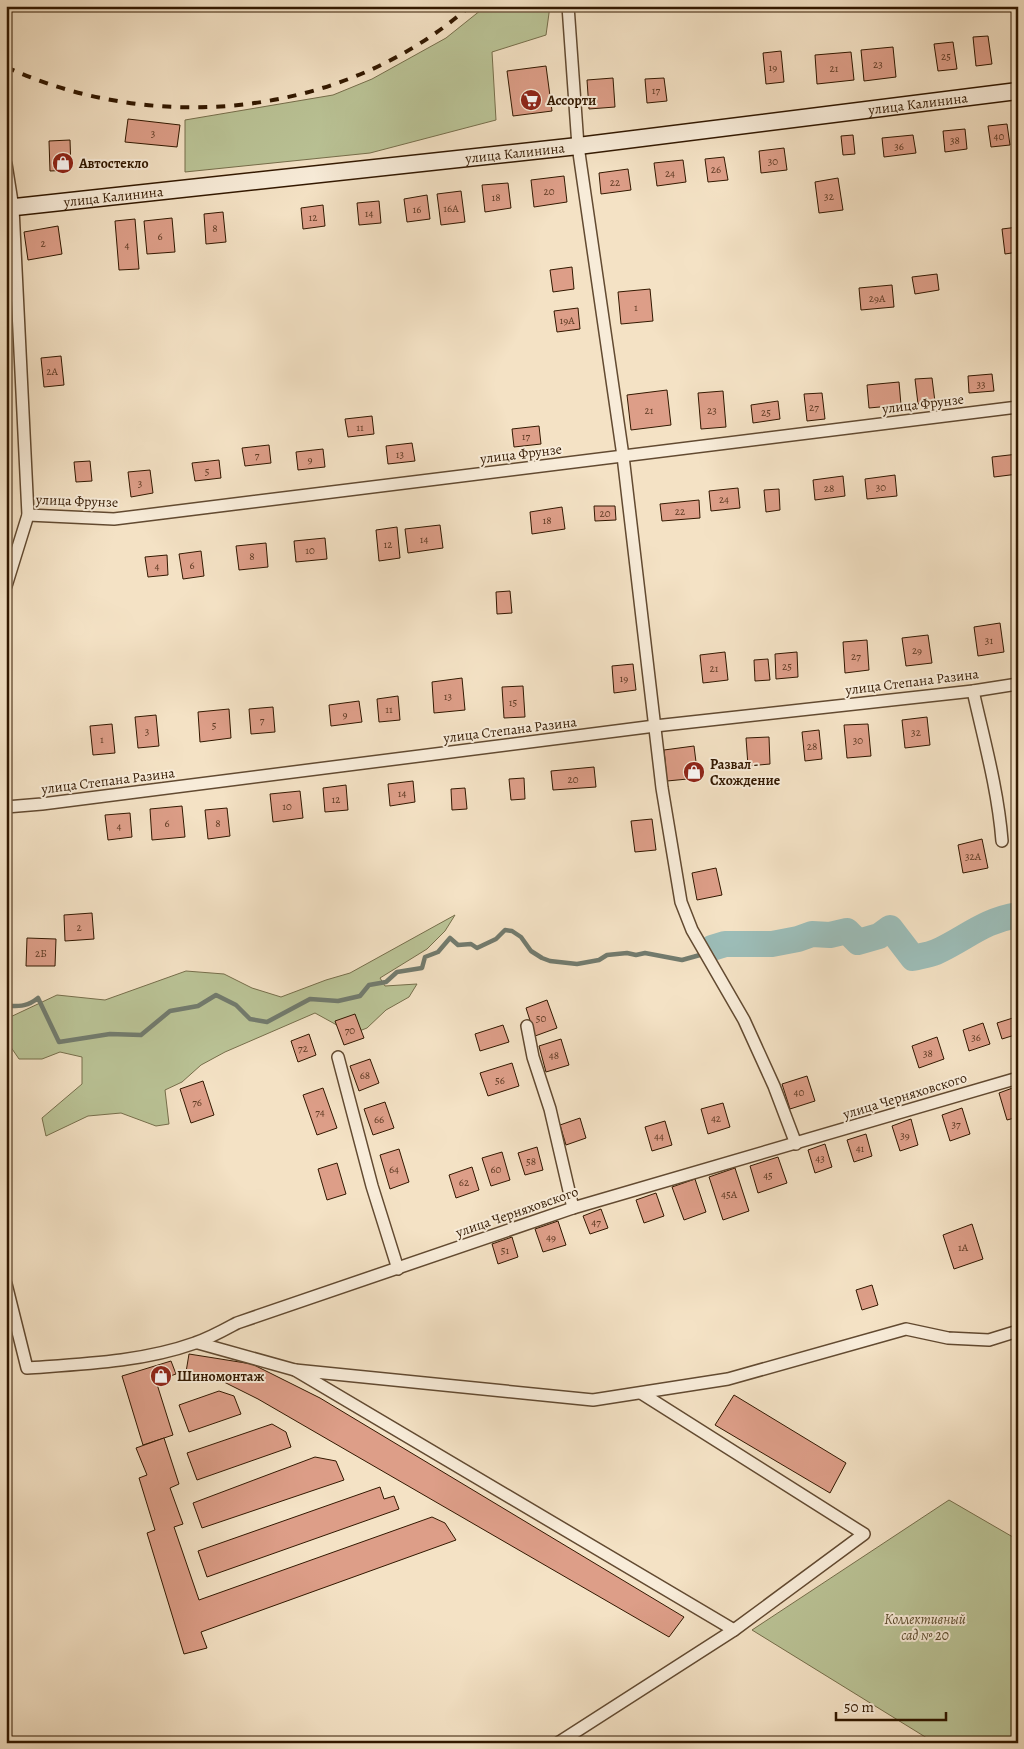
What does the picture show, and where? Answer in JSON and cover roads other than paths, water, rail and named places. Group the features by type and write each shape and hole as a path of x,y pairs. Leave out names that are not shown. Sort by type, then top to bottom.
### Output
{"street":[{"path":"568,6 578,146 623,456 662,788 681,902 692,930 744,1020 774,1086 796,1144"},
{"name":"улица Калинина","path":"10,208 578,146 1018,91"},
{"path":"6,164 28,515 6,586"},
{"name":"улица Фрунзе","path":"28,515 114,519 1018,407"},
{"name":"улица Степана Разина","path":"6,807 655,726 973,691 1018,684"},
{"path":"973,691 995,788 1002,841"},
{"path":"527,1026 533,1057 550,1109 573,1208"},
{"path":"338,1057 372,1186 398,1269"},
{"name":"улица Черняховского","path":"6,1284 27,1368 110,1362 179,1349 237,1323 573,1208 1018,1078"},
{"path":"198,1342 295,1370 593,1400 728,1380 906,1329 948,1338 989,1340 1018,1331"},
{"path":"295,1370 734,1630"},
{"path":"558,1743 734,1630 864,1534 641,1393"}],"waterway":[{"path":"712,948 725,944 772,944 812,934 830,935 847,931 858,942 879,936 890,928 913,958 936,952 985,925 1006,917 1018,915"},
{"path":"6,1006 19,1006 38,998 59,1042 110,1034 141,1035 170,1011 198,1006 216,995 236,1005 250,1019 267,1022 310,999 338,1001 360,996 369,985 386,982 397,972 422,968 425,957 438,952 450,938 458,945 471,944 477,948 496,939 505,930 512,931 521,937 531,951 550,961 577,964 599,960 607,955 627,953 636,955 645,953 682,960 700,955"}],"railway":[{"path":"6,67 64,89 124,102 186,107 247,104 308,92 366,72 420,43 470,6"}],"place":[{"name":"Ассорти","path":"531,100"},
{"name":"Автостекло","path":"63,163"},
{"name":"Развал - Схождение","path":"694,772"},
{"name":"Шиномонтаж","path":"161,1376"}],"park label":[{"name":"Коллективный сад № 20","path":"925,1628"}]}
